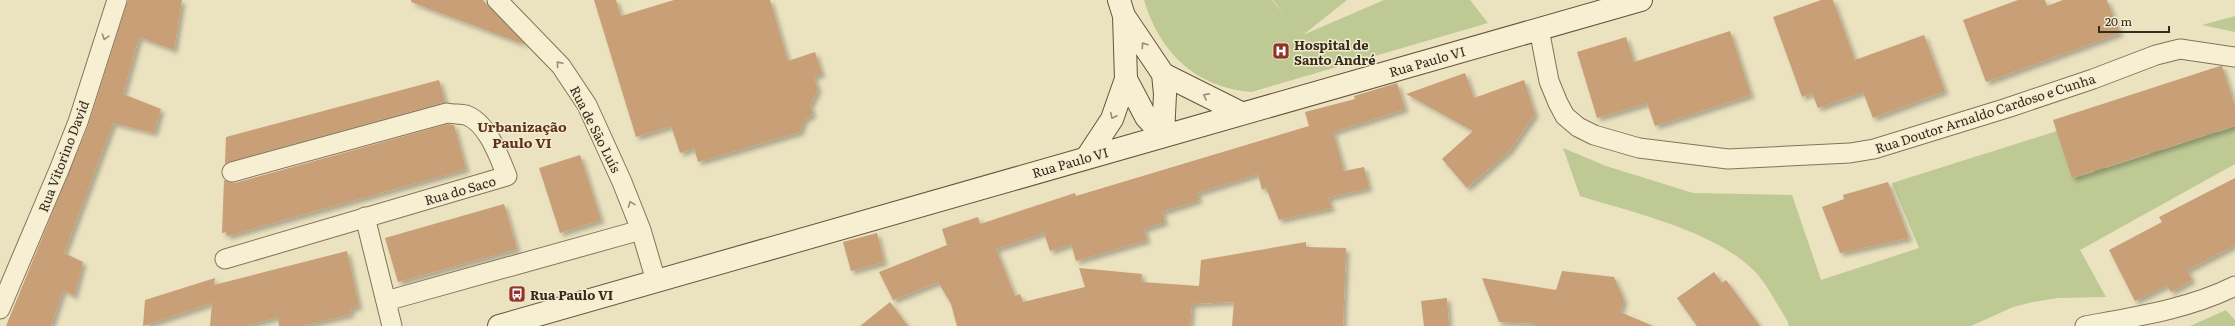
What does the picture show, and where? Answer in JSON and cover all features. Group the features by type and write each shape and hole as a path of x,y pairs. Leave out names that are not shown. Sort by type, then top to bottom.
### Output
{"main road":[{"name":"Rua Paulo VI","path":"499,326 1641,0"},
{"path":"1122,8 1163,74 1165,94 1163,136"},
{"path":"1088,157 1112,119 1126,79 1122,8"},
{"path":"1163,74 1241,113"},
{"path":"1126,79 1146,117 1163,136"}],"street":[{"name":"Rua Vitorino David","path":"0,309 78,122 117,0"},
{"name":"Rua de São Luís","path":"497,0 561,66 577,88 615,164 641,230 656,281"},
{"name":"Rua Doutor Arnaldo Cardoso e Cunha","path":"1538,29 1549,81 1565,116 1578,127 1594,135 1638,148 1728,159 1850,153 1874,149 2007,108 2093,79 2156,55 2180,49 2235,57"},
{"name":"Rua do Saco","path":"225,259 507,176 489,137 481,126 466,115 448,113 232,172"},
{"path":"365,217 392,326"},
{"path":"386,302 641,230"},
{"path":"2085,326 2181,306 2202,300 2235,286"}],"green space":[{"name":"Hospital de Santo André","path":"1144,0 1272,0 1286,17 1273,0 1347,0 1303,35 1384,0 1470,0 1488,23 1251,92 1231,89 1213,83 1197,75 1182,64 1170,51 1160,36 1151,19"},
{"path":"2235,16 2235,32 2202,25"},
{"path":"2216,126 2218,132 2235,126 2235,164 2080,250 2106,297 2058,298 2033,302 2013,307 1971,326 1789,326 1787,320 1759,276 1743,261 1723,247 1676,226 1580,196 1563,148 1606,166 1693,193 1792,195 1821,280 1919,248 1892,183 2057,131 2073,178 2094,172 2093,166 2104,163 2106,168 2150,154 2149,148 2160,144 2162,150 2206,135"},
{"path":"2226,310 2235,320 2235,326 2190,326"}],"building":[{"path":"128,0 182,0 174,50 139,37 123,94 161,109 154,133 113,123 64,253 83,262 74,296 63,290 51,326 6,326 88,126"},
{"path":"411,0 483,0 526,45 411,2"},
{"path":"594,0 616,0 621,16 674,0 770,0 788,61 815,52 822,74 814,76 818,90 810,105 813,114 804,120 800,132 698,162 694,148 680,153 671,126 636,137"},
{"path":"1821,0 1833,0 1855,60 1924,35 1945,91 1873,118 1863,92 1818,108 1812,93 1802,97 1773,17"},
{"path":"2018,0 2045,0 2047,6 2063,0 2107,0 2120,33 1986,82 1963,20"},
{"path":"1730,31 1751,95 1655,126 1647,103 1597,118 1577,52 1626,37 1634,62"},
{"path":"2222,66 2235,106 2235,126 2072,178 2053,120"},
{"path":"1465,73 1474,98 1524,80 1535,114 1510,150 1467,188 1442,159 1473,131 1406,94"},
{"path":"439,80 445,102 225,163 226,137"},
{"path":"1397,83 1405,109 1333,132 1344,171 1364,167 1369,188 1328,198 1332,208 1279,220 1266,188 1262,190 1258,174 1197,193 1199,200 1162,212 1165,222 1144,229 1147,240 1076,261 1071,244 1050,251 1044,233 996,249 1015,296 1020,294 1023,302 1085,287 1079,268 1142,274 1141,282 1199,286 1201,260 1306,242 1306,247 1346,248 1343,326 1232,326 1234,302 1192,304 1190,326 957,326 951,304 938,282 893,300 879,272 947,245 942,229 978,217 980,224 1075,193 1076,196 1309,126 1305,112 1355,99 1354,96"},
{"path":"448,124 454,125 466,169 227,236 226,232 222,233 224,180 235,183"},
{"path":"580,155 601,220 560,233 539,168"},
{"path":"2235,178 2235,245 2187,270 2192,280 2171,292 2167,285 2135,301 2109,250 2162,222 2159,217"},
{"path":"1888,182 1909,238 1840,253 1822,207 1844,199 1843,195"},
{"path":"504,204 517,249 398,282 385,238"},
{"path":"877,233 884,262 851,271 843,242"},
{"path":"347,251 359,306 350,309 351,314 302,326 279,326 278,317 246,326 210,326 212,303 143,326 145,300 215,278 214,285"},
{"path":"1562,271 1614,277 1624,300 1620,312 1653,326 1537,326 1537,324 1499,322 1482,278 1556,290"},
{"path":"1714,272 1722,283 1726,280 1760,326 1697,326 1677,298"},
{"path":"1447,298 1449,326 1424,326 1421,301"},
{"path":"890,302 908,326 860,326"}],"place":[{"name":"Hospital de Santo André","path":"1281,51"},
{"name":"Rua Paulo VI","path":"517,294"}],"district":[{"name":"Urbanização Paulo VI","path":"522,134"}]}
